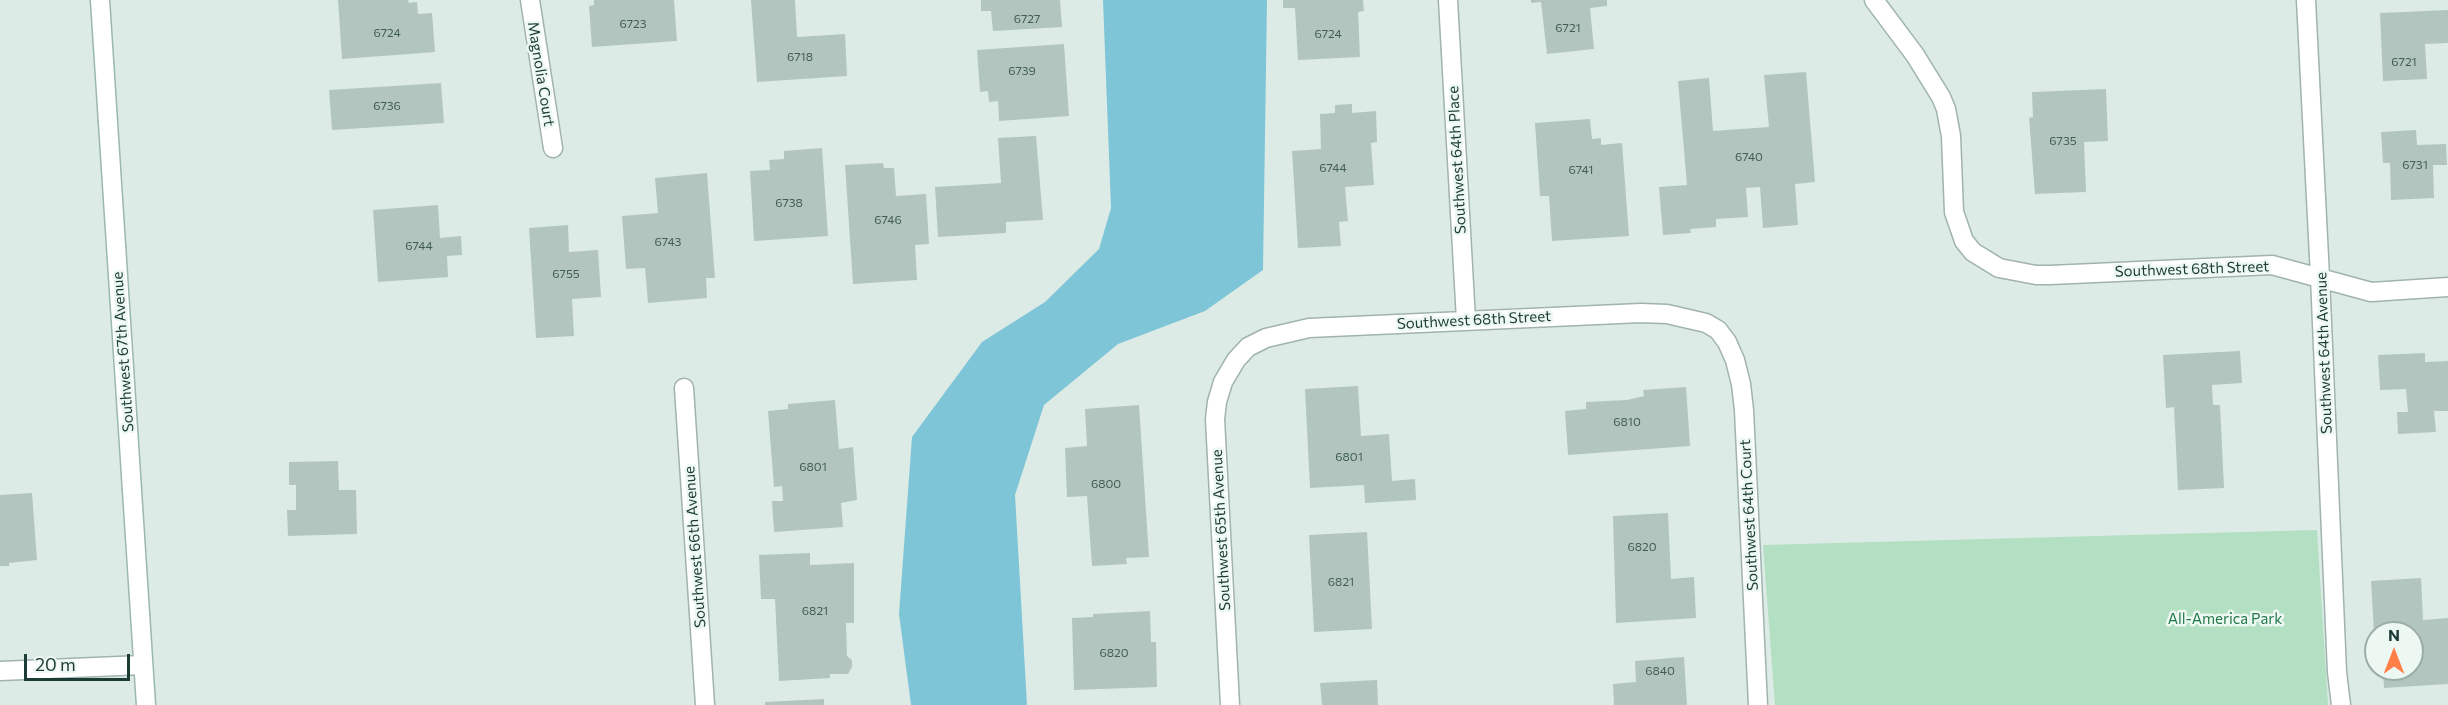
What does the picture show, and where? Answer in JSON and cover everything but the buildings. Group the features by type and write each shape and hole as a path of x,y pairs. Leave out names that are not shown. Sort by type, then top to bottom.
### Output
{"street":[{"name":"Southwest 67th Avenue","path":"100,0 146,705"},
{"name":"Magnolia Court","path":"530,0 553,148"},
{"name":"Southwest 64th Place","path":"1448,0 1466,320"},
{"name":"Southwest 68th Street","path":"1874,0 1915,55 1946,109 1951,136 1954,212 1964,241 1973,252 1999,268 2036,275 2272,265 2371,292 2448,287"},
{"name":"Southwest 64th Avenue","path":"2306,0 2341,705"},
{"name":"Southwest 68th Street","path":"1236,360 1248,347 1266,338 1299,329 1649,313 1690,317 1718,330"},
{"name":"Southwest 64th Court","path":"1718,330 1727,342 1735,360 1741,384 1758,705"},
{"name":"Southwest 65th Avenue","path":"1230,705 1215,419 1223,382 1236,360"},
{"name":"Southwest 66th Avenue","path":"684,388 705,705"},
{"path":"0,671 143,665"}],"green space":[{"name":"All-America Park","path":"2317,530 2328,705 1775,705 1763,545"}],"water":[{"path":"1103,0 1267,0 1263,270 1205,311 1118,344 1044,405 1015,495 1027,705 911,705 899,614 912,437 982,342 1045,302 1099,249 1111,208"}]}
